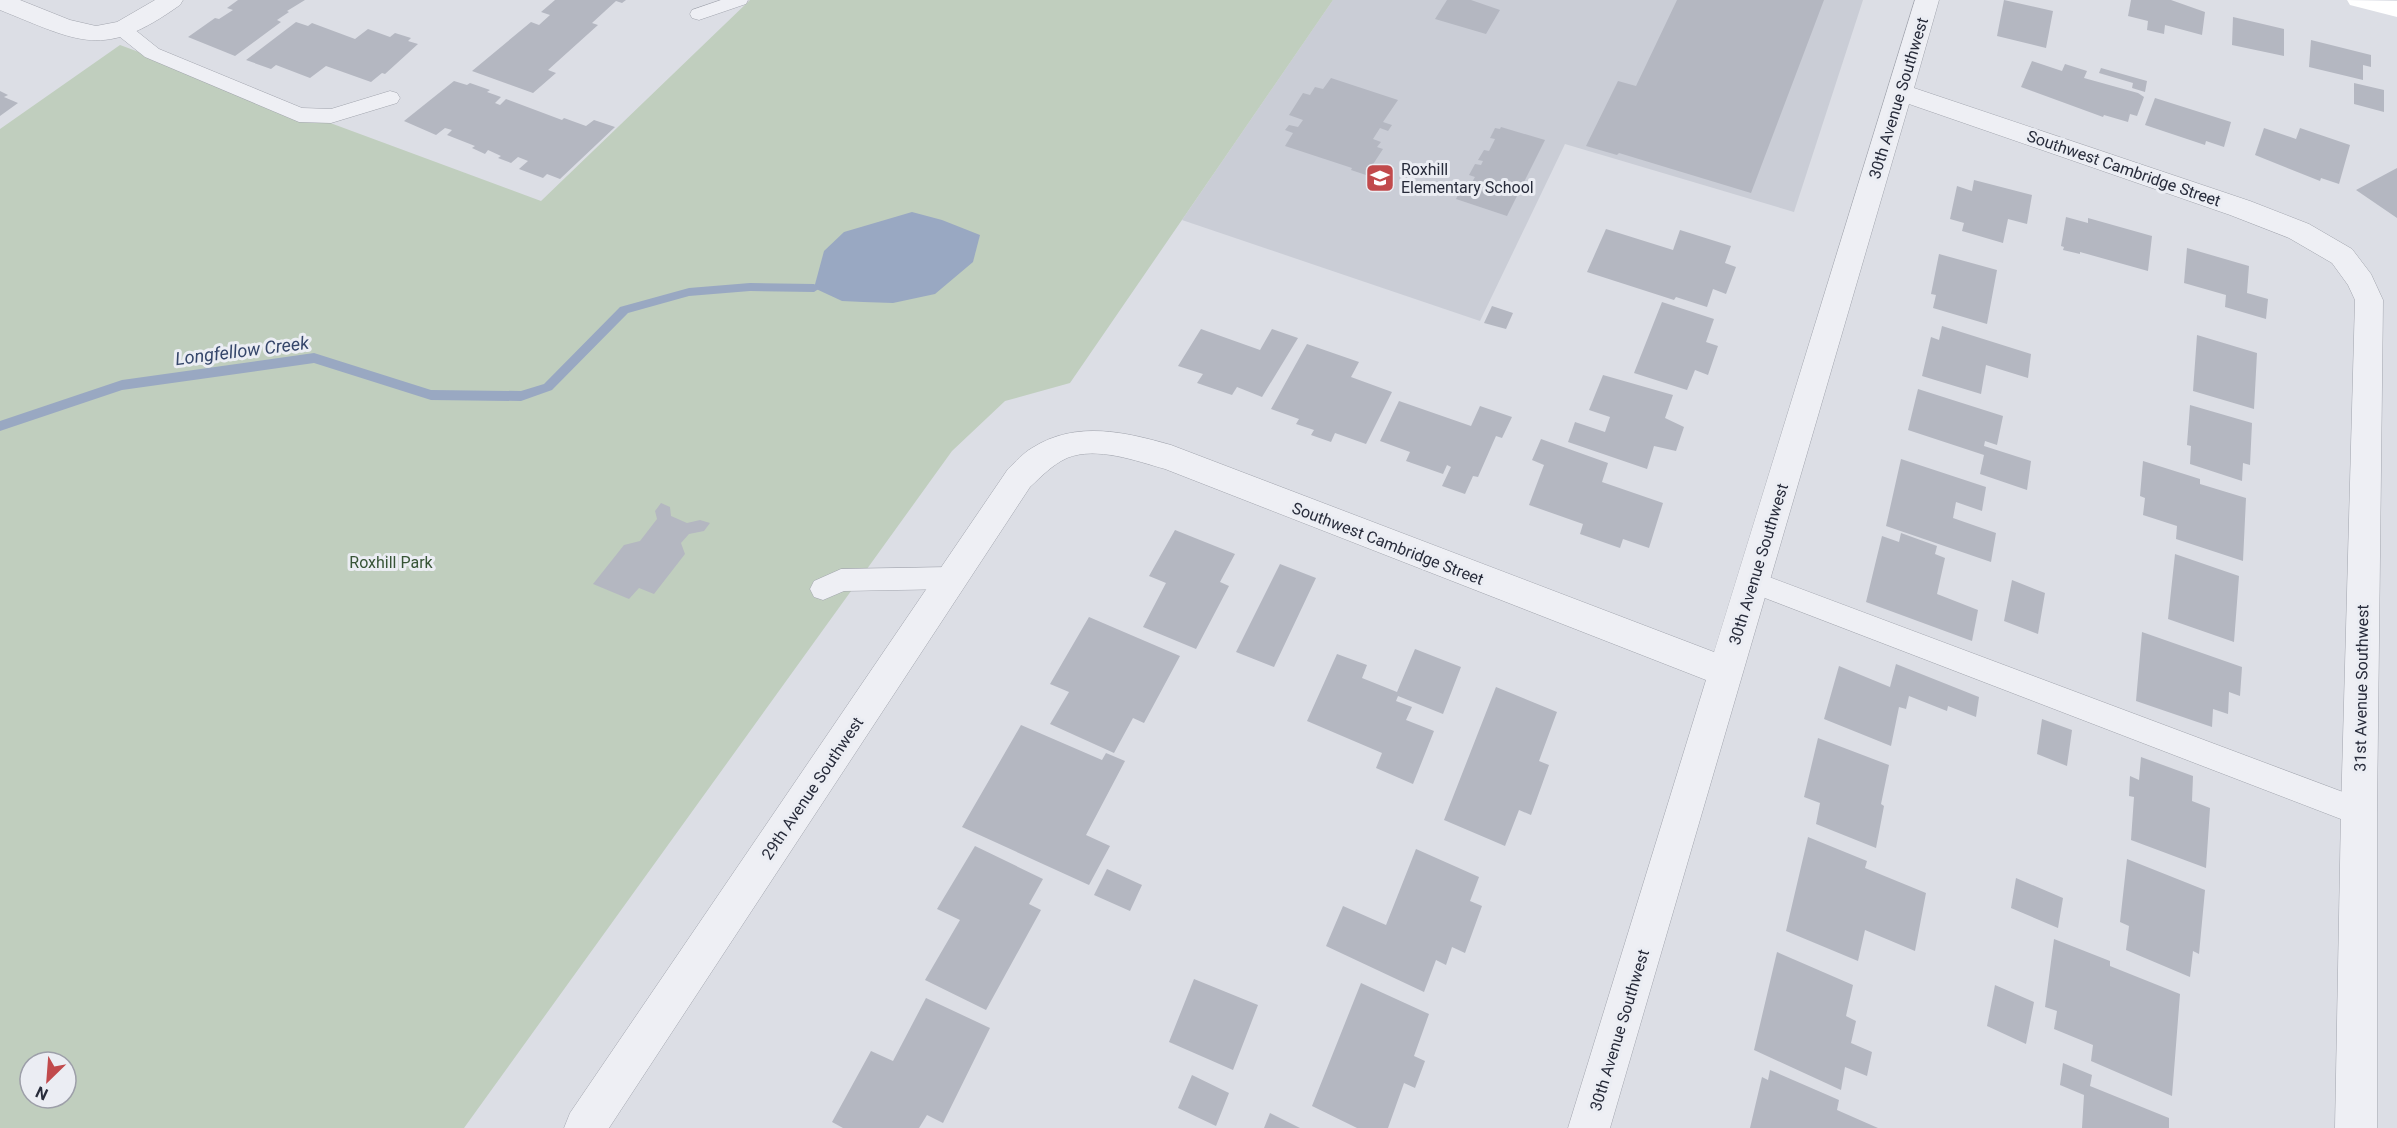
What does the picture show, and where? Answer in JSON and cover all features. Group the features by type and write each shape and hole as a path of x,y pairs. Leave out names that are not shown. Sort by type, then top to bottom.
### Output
{"main road":[{"path":"2359,0 2397,9"}],"street":[{"path":"0,1 74,29 96,34 122,29 171,0"},
{"name":"30th Avenue Southwest","path":"1589,1128 1927,0"},
{"name":"Southwest Cambridge Street","path":"1900,92 2240,208 2300,231 2342,256"},
{"name":"31st Avenue Southwest","path":"2342,256 2361,281 2369,300 2359,812 2356,1128"},
{"name":"Southwest Cambridge Street","path":"1046,455 1079,443 1098,443 1120,444 1171,459 1726,672"},
{"name":"29th Avenue Southwest","path":"585,1128 1019,478 1046,455"}],"lane":[{"path":"699,14 740,0"},
{"path":"122,29 152,53 299,115 331,116 364,108 390,98"},
{"path":"823,589 841,580 952,578"},
{"path":"1753,582 2359,812"}],"shaded area":[{"name":"Roxhill Elementary School","path":"1333,0 1863,0 1794,212 1565,144 1480,321 1182,220"}],"green space":[{"name":"Roxhill Park","path":"750,0 1333,0 1070,383 1005,401 952,451 464,1128 0,1128 0,129 120,45 541,201"}],"water":[{"path":"912,212 942,220 980,235 973,262 935,294 893,303 842,301 814,288 824,251 844,232"}],"building":[{"path":"238,0 305,0 287,11 289,12 277,20 281,22 235,56 188,37 215,18 219,19 233,10 227,8"},
{"path":"555,0 626,0 622,3 616,1 592,23 598,25 548,70 556,73 533,93 472,71 531,22 539,25 550,15 541,12"},
{"path":"1447,0 1471,0 1500,10 1486,34 1435,19"},
{"path":"1677,0 1824,0 1751,193 1619,153 1617,155 1586,146 1618,81 1636,86"},
{"path":"2004,0 2053,11 2046,48 1997,36"},
{"path":"2131,0 2171,0 2205,12 2202,35 2165,25 2164,34 2147,30 2148,21 2128,16"},
{"path":"2233,17 2284,29 2284,56 2232,45"},
{"path":"296,22 308,26 312,23 355,39 368,29 390,37 395,33 411,38 408,41 418,44 385,74 382,73 371,82 326,66 310,78 276,65 271,69 246,60"},
{"path":"2311,40 2371,55 2371,67 2363,65 2363,80 2309,67"},
{"path":"2032,61 2062,71 2065,64 2087,71 2084,78 2138,93 2144,97 2137,116 2130,114 2128,122 2104,115 2103,117 2021,87"},
{"path":"2101,68 2147,81 2145,92 2132,88 2133,83 2099,73"},
{"path":"1331,78 1398,100 1383,122 1392,125 1388,131 1380,128 1373,139 1381,142 1377,147 1383,149 1366,175 1351,170 1352,168 1285,146 1293,133 1285,130 1289,125 1298,127 1303,120 1289,115 1303,93 1310,95 1315,87 1323,89"},
{"path":"454,81 467,85 470,83 490,90 487,92 501,97 495,103 500,105 506,99 562,120 564,118 586,126 594,120 615,127 560,179 547,174 543,178 519,169 528,161 518,157 511,163 498,158 501,156 488,150 485,154 472,148 475,146 447,135 452,130 445,128 436,135 404,121"},
{"path":"2354,83 2384,90 2384,112 2354,104"},
{"path":"0,91 8,95 4,97 18,103 0,116"},
{"path":"2155,98 2231,122 2224,147 2206,141 2205,145 2145,125"},
{"path":"1501,127 1545,140 1507,216 1456,199 1462,187 1468,189 1475,177 1469,175 1475,164 1481,165 1483,161 1478,160 1484,150 1489,151 1495,139 1490,138 1495,128 1500,129"},
{"path":"2264,128 2296,139 2300,128 2350,145 2339,184 2321,178 2320,181 2255,155"},
{"path":"2397,168 2397,218 2356,190"},
{"path":"1974,180 2032,195 2027,224 2008,219 2003,243 1962,231 1964,223 1950,219 1957,186 1972,191"},
{"path":"2066,217 2088,223 2088,218 2152,236 2148,271 2080,252 2080,254 2063,250 2064,247 2061,246"},
{"path":"1606,229 1673,250 1680,230 1731,246 1725,263 1736,267 1726,294 1713,289 1707,307 1676,297 1674,300 1587,272"},
{"path":"2187,248 2249,266 2247,293 2268,299 2266,319 2225,307 2226,295 2184,283"},
{"path":"1939,254 1997,270 1987,324 1933,308 1936,295 1931,294"},
{"path":"1662,302 1714,319 1706,342 1718,346 1708,375 1695,370 1687,390 1634,373"},
{"path":"1492,306 1513,313 1506,329 1484,323"},
{"path":"1942,326 2031,354 2028,378 1986,365 1981,394 1922,376 1931,337 1939,340"},
{"path":"1201,329 1260,350 1272,329 1298,338 1262,397 1237,387 1232,395 1197,383 1203,374 1178,366"},
{"path":"2197,335 2257,353 2254,409 2193,391"},
{"path":"1307,344 1359,362 1351,377 1392,392 1366,444 1335,433 1331,442 1311,435 1314,430 1296,424 1299,419 1271,409"},
{"path":"1603,375 1673,395 1665,418 1684,427 1676,451 1654,446 1647,469 1568,442 1575,422 1605,432 1610,417 1589,410"},
{"path":"1918,389 2003,416 1997,445 1985,441 1984,446 2031,461 2027,490 1980,474 1984,455 1908,430"},
{"path":"1399,401 1471,426 1480,406 1512,417 1502,438 1496,436 1478,477 1473,476 1465,494 1442,486 1451,467 1447,465 1443,474 1406,461 1410,452 1380,441"},
{"path":"2190,405 2252,423 2250,465 2243,463 2242,481 2190,464 2191,446 2187,445"},
{"path":"1541,439 1608,463 1602,482 1663,503 1649,548 1623,539 1620,548 1580,534 1583,524 1529,505 1544,465 1532,460"},
{"path":"1901,459 1986,487 1982,511 1956,502 1953,518 1996,533 1991,562 1886,526"},
{"path":"2143,461 2200,479 2200,484 2246,498 2243,561 2176,539 2177,526 2143,515 2145,498 2140,496"},
{"path":"661,503 670,507 671,516 687,523 700,520 710,523 704,531 689,534 681,543 685,554 654,594 639,588 629,599 593,584 624,545 640,541 657,519 655,511"},
{"path":"1175,530 1235,554 1220,582 1229,586 1196,649 1143,627 1166,583 1149,576"},
{"path":"1901,533 1937,546 1935,554 1945,558 1937,594 1978,610 1972,641 1866,602 1882,536 1899,542"},
{"path":"2175,554 2239,576 2234,642 2168,619"},
{"path":"1280,564 1316,578 1274,667 1236,652"},
{"path":"2012,580 2045,593 2038,634 2004,621"},
{"path":"1089,617 1180,656 1144,723 1133,718 1114,753 1050,724 1069,692 1050,684"},
{"path":"2142,632 2242,667 2240,696 2229,692 2228,714 2213,709 2212,727 2136,701"},
{"path":"1415,649 1461,667 1443,714 1398,696 1396,701 1412,707 1406,720 1434,731 1413,784 1376,768 1382,753 1307,721 1337,654 1367,665 1362,678 1397,692"},
{"path":"1896,664 1979,697 1976,717 1948,706 1947,711 1909,696 1906,709 1899,707 1891,746 1824,719 1839,666 1890,687"},
{"path":"1496,687 1557,712 1539,761 1549,765 1531,815 1519,810 1505,846 1444,820"},
{"path":"2042,719 2072,730 2067,766 2037,754"},
{"path":"1021,725 1102,760 1106,753 1125,761 1086,835 1110,846 1089,885 962,827"},
{"path":"1818,738 1889,765 1881,804 1884,806 1876,848 1816,824 1820,803 1804,797"},
{"path":"2141,757 2193,776 2192,801 2210,808 2206,868 2131,840 2134,797 2129,796 2130,776 2139,780"},
{"path":"1808,837 1867,861 1865,868 1926,893 1915,951 1865,930 1858,961 1786,931"},
{"path":"975,846 1043,879 1029,904 1041,910 986,1010 925,980 960,920 937,909"},
{"path":"1416,849 1479,877 1470,901 1482,906 1465,953 1452,947 1446,965 1436,960 1424,992 1326,946 1343,906 1386,925"},
{"path":"2127,859 2205,890 2199,954 2193,951 2190,977 2126,950 2129,926 2120,922"},
{"path":"1107,869 1142,885 1130,911 1094,895"},
{"path":"2016,878 2063,898 2058,928 2011,908"},
{"path":"2054,939 2110,961 2110,966 2180,994 2172,1096 2091,1061 2093,1045 2054,1029 2057,1011 2045,1007"},
{"path":"1777,952 1853,985 1846,1016 1856,1021 1851,1043 1872,1052 1867,1076 1845,1067 1841,1090 1754,1050"},
{"path":"1194,979 1258,1005 1233,1070 1169,1042"},
{"path":"1361,983 1429,1014 1414,1056 1425,1061 1415,1088 1404,1083 1388,1128 1357,1128 1312,1106"},
{"path":"1995,985 2034,1002 2026,1044 1987,1026"},
{"path":"926,998 990,1028 943,1123 927,1115 919,1128 843,1128 832,1122 871,1051 893,1061"},
{"path":"2063,1063 2092,1075 2090,1086 2169,1118 2169,1128 2082,1128 2084,1095 2060,1085"},
{"path":"1770,1070 1839,1100 1837,1110 1878,1128 1750,1128 1762,1077 1768,1080"},
{"path":"1192,1075 1229,1093 1216,1126 1178,1108"},
{"path":"1270,1113 1300,1128 1264,1128"}],"waterway":[{"name":"Longfellow Creek","path":"0,426 122,385 314,358 431,395 521,396 548,387 624,310 689,292 750,287 814,288"}],"place":[{"name":"Roxhill Elementary School","path":"1380,178"}]}
